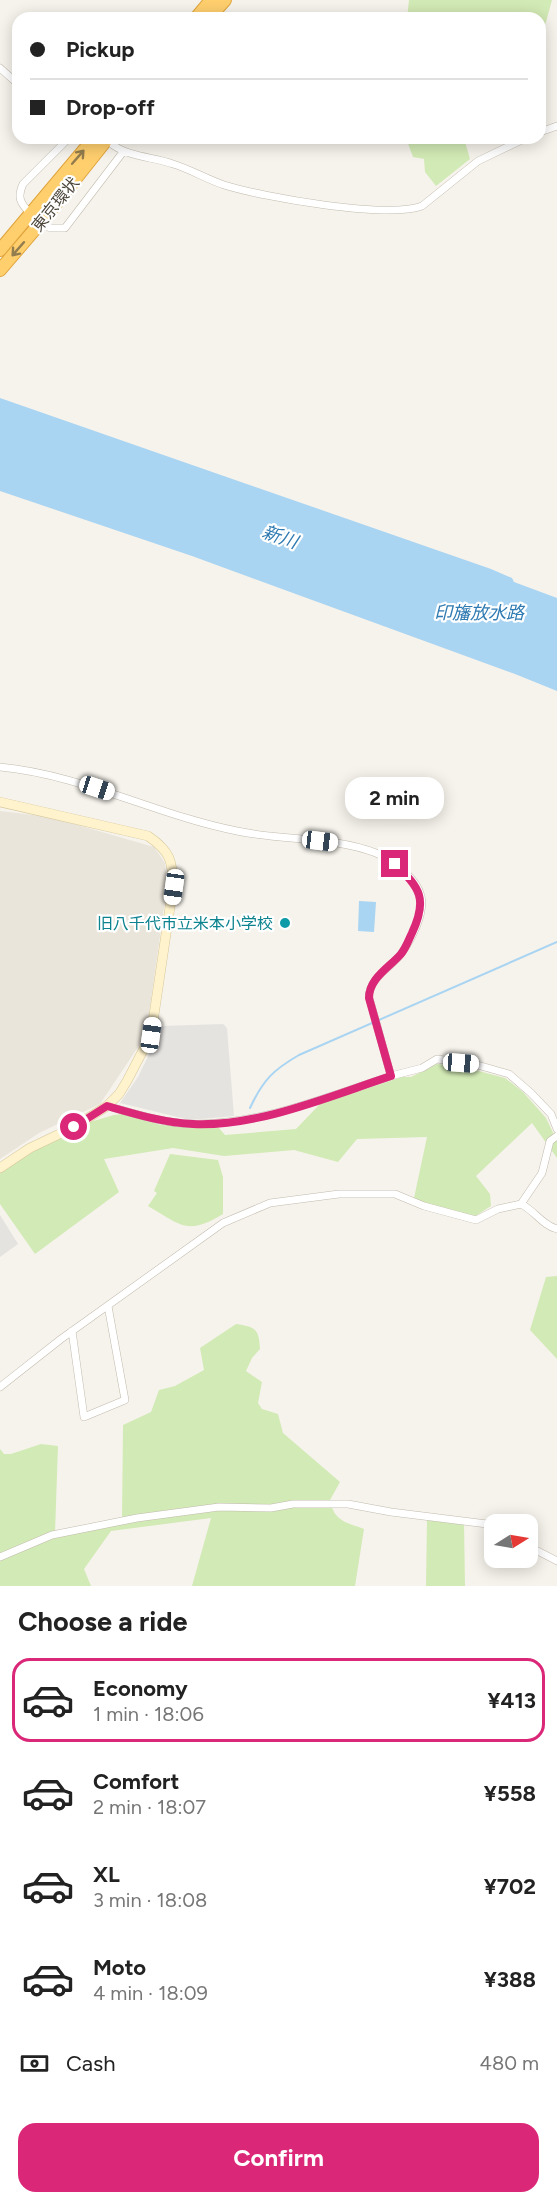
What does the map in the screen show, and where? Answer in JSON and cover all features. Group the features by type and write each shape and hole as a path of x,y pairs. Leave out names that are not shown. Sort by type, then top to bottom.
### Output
{"highway":[{"path":"201,12 211,0"},
{"path":"214,12 225,0"},
{"name":"東京環状","path":"0,250 89,144"},
{"name":"東京環状","path":"0,270 108,144"}],"street":[{"path":"0,68 12,79"},
{"path":"30,213 20,203 19,194 23,184 63,144"},
{"path":"113,144 123,152 174,164 238,189 325,204 392,210 414,209 422,206 477,161 513,144"},
{"path":"42,222 50,228 65,228 123,152"},
{"path":"0,766 64,778 238,832 361,848 379,854 395,864 416,885 421,897 421,913 402,953 385,969 369,990 369,998 391,1076"},
{"path":"0,802 148,836 168,853 173,868 174,887 151,1035 119,1094 107,1106 74,1127 30,1148 0,1168"},
{"path":"107,1106 160,1120 195,1124 214,1123 267,1114 302,1105 422,1068 438,1059 474,1064 509,1074 550,1114 557,1129"},
{"path":"521,1204 542,1173 550,1141 557,1136"},
{"path":"0,1387 72,1331 223,1223 270,1203 339,1194 395,1194 424,1206 476,1220 498,1209 521,1204 532,1210 550,1227 557,1229"},
{"path":"72,1331 84,1417 125,1400 108,1306"},
{"path":"0,1557 52,1535 137,1518 219,1507 271,1508 296,1503 348,1504 484,1524"},
{"path":"538,1551 557,1561"}],"shaded area":[{"path":"0,811 50,817 154,847 165,863 167,886 146,1035 100,1104 39,1133 0,1159"},
{"path":"223,1024 227,1028 234,1116 190,1120 120,1103 138,1077 159,1034 160,1026"},
{"path":"0,1215 18,1244 0,1257"}],"green space":[{"path":"409,0 552,0 546,22 546,12 408,12"},
{"path":"408,144 466,144 470,159 436,186 425,172 424,159 413,157"},
{"path":"437,1064 471,1069 505,1078 523,1092 546,1118 557,1141 557,1158 532,1123 476,1176 490,1194 491,1206 474,1217 426,1204 414,1198 427,1137 357,1139 338,1162 294,1150 224,1156 173,1148 104,1159 119,1192 35,1254 0,1204 0,1170 46,1143 90,1122 122,1114 161,1125 218,1127 225,1135 296,1129 320,1104 402,1077 411,1077"},
{"path":"170,1154 218,1160 223,1177 223,1214 201,1225 192,1226 177,1223 148,1206 157,1193 154,1191"},
{"path":"557,1276 557,1359 530,1330 546,1277"},
{"path":"236,1324 252,1328 259,1337 260,1349 252,1358 246,1371 262,1382 258,1403 262,1409 278,1414 283,1433 340,1482 330,1500 338,1517 364,1529 355,1586 192,1586 211,1518 111,1531 84,1569 91,1586 0,1586 0,1449 4,1454 11,1454 41,1444 58,1446 55,1533 122,1518 123,1425 151,1412 159,1390 175,1386 204,1370 200,1348"},
{"path":"427,1519 464,1523 465,1586 426,1586"}],"water":[{"name":"印旛放水路","path":"0,398 491,569 512,578 514,582 557,598 557,691 192,556 0,491"},
{"path":"359,901 376,902 374,932 358,931"}],"waterway":[{"path":"250,1108 259,1090 270,1077 299,1055 557,942"}],"place":[{"name":"旧八千代市立米本小学校","path":"285,923"}],"route":[{"path":"74,1127 107,1106 177,1123 234,1121 302,1105 391,1076 369,998 369,990 402,953 421,913 421,897 416,885 395,864"}],"water label":[{"name":"新川","path":"280,537"}]}
